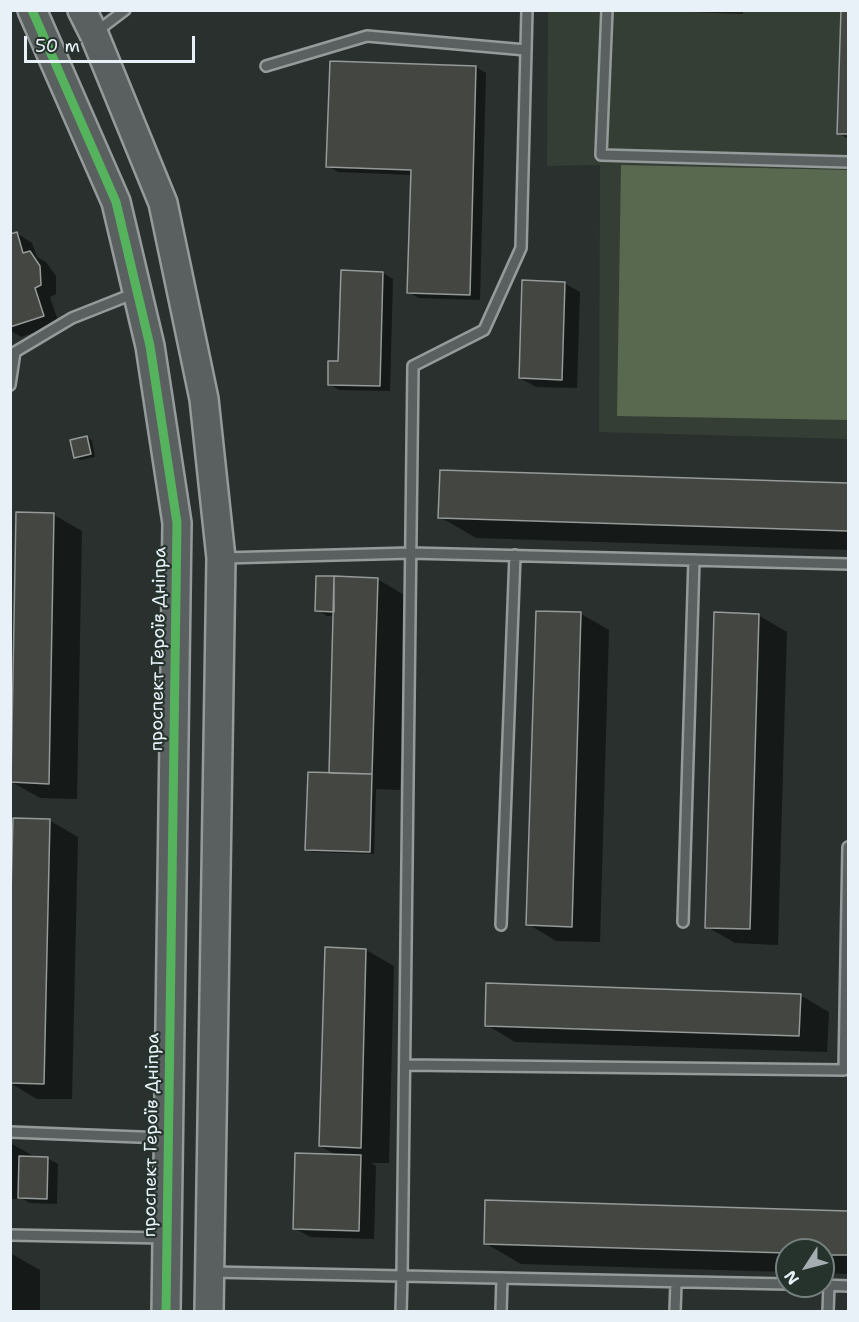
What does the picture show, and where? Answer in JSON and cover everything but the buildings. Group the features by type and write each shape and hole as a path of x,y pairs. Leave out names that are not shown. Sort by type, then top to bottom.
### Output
{"street":[{"name":"проспект Героїв Дніпра","path":"33,10 116,202 150,346 177,523 166,1311"},
{"path":"88,22 163,203 204,399 221,558 209,1311"},
{"path":"171,903 216,904"}],"lane":[{"path":"88,22 125,10"},
{"path":"401,1311 413,366 484,330 521,248 527,10"},
{"path":"607,10 601,155 849,162"},
{"path":"266,66 367,36 526,50"},
{"path":"10,385 13,354 72,318 138,292"},
{"path":"221,558 411,553 849,564"},
{"path":"501,925 515,555"},
{"path":"683,922 694,560"},
{"path":"405,1065 844,1070 849,847"},
{"path":"10,1132 168,1138"},
{"path":"10,1234 167,1238"},
{"path":"210,1272 775,1284"},
{"path":"501,1311 502,1278"},
{"path":"675,1311 676,1282"}],"shaded area":[{"path":"548,11 848,11 848,439 599,432 600,165 547,166"}],"green space":[{"path":"621,165 848,170 848,420 617,416"}],"cycle path":[{"path":"32,10 116,202 150,346 177,523 166,1312"}]}
